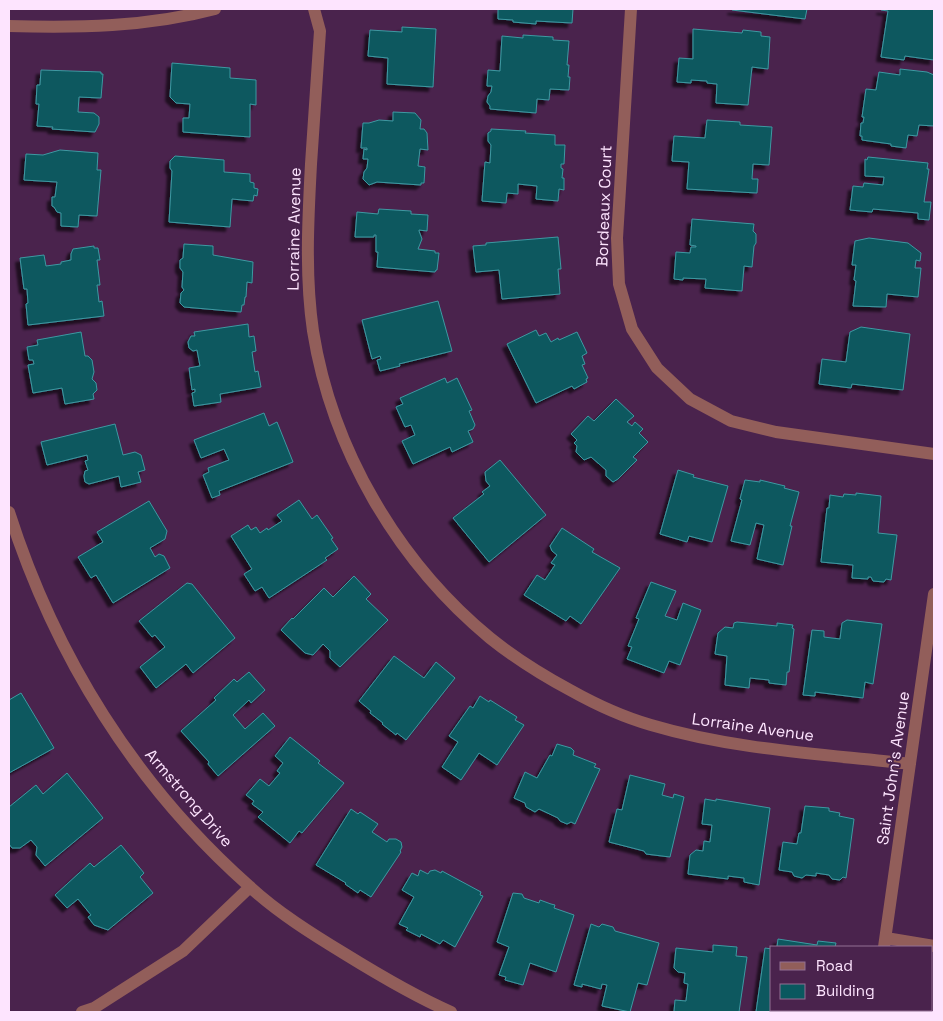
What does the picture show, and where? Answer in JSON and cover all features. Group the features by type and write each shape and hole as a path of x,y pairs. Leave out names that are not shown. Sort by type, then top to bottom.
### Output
{"street":[{"path":"9,26 66,28 116,24 153,20 215,9"},
{"name":"Lorraine Avenue","path":"314,9 320,31 308,211 307,272 313,332 326,391 347,448 374,502 408,552 446,598 491,638 540,674 593,702 649,725 707,740 910,764"},
{"name":"Bordeaux Court","path":"631,9 617,238 619,284 632,329 657,368 690,399 731,421 776,432 934,454"},
{"name":"Armstrong Drive","path":"9,512 23,556 55,631 94,702 140,769 192,831 250,888 309,931 371,971 451,1012"},
{"name":"Saint John's Avenue","path":"885,943 934,594"},
{"path":"82,1012 94,1008 183,951 250,888"},
{"path":"885,943 934,946"}],"building":[{"path":"498,9 573,9 572,23 536,21 536,24 513,22 513,20 498,19"},
{"path":"732,9 807,9 805,19"},
{"path":"881,9 934,9 934,60 905,56 904,60 881,57 888,11"},
{"path":"402,27 436,29 433,87 387,84 388,58 368,56 370,30 402,32"},
{"path":"693,29 742,33 743,30 761,32 761,36 770,37 768,69 752,67 748,105 716,103 717,84 691,80 691,83 677,82 679,58 693,59"},
{"path":"523,35 553,37 553,40 569,41 567,65 569,65 568,77 570,77 569,90 550,89 549,100 537,99 536,113 490,109 487,102 492,86 487,86 488,70 500,71 502,36 523,38"},
{"path":"172,63 230,68 230,78 256,80 256,105 250,104 250,137 183,132 183,118 189,118 190,104 176,103 170,97"},
{"path":"900,69 927,72 934,75 934,126 919,125 917,136 908,135 906,148 862,140 862,136 860,136 861,123 863,123 864,117 862,117 866,89 876,90 879,72 900,75"},
{"path":"41,70 101,72 103,74 101,98 79,97 78,112 94,113 99,117 99,124 95,132 37,126 39,104 36,104 37,85 40,85"},
{"path":"393,112 415,113 421,120 420,129 424,129 427,133 428,150 420,149 418,166 425,167 424,183 421,183 421,185 377,182 369,185 363,179 368,159 363,159 364,149 367,150 367,148 361,148 363,123 379,120 393,121"},
{"path":"707,120 740,122 740,125 772,127 769,165 753,164 752,179 758,179 757,193 687,189 689,162 672,161 674,136 705,138"},
{"path":"491,129 555,135 555,145 565,145 564,164 561,164 564,190 559,189 558,201 536,199 537,186 518,184 518,194 507,193 506,203 482,201 485,162 490,163 491,145 488,141 488,133"},
{"path":"60,150 98,153 97,170 101,170 97,216 79,215 78,227 61,226 61,213 57,212 52,206 52,197 55,197 57,182 24,180 26,154 43,155"},
{"path":"175,156 224,160 224,172 250,174 250,182 254,183 254,188 258,189 257,196 254,195 253,201 232,199 230,227 169,222 172,171 170,161"},
{"path":"868,157 928,163 927,169 929,169 924,202 931,202 929,220 918,219 918,213 873,209 872,212 850,210 853,186 863,187 864,183 883,185 884,177 865,176 865,159 867,160"},
{"path":"379,209 411,211 411,214 428,215 427,231 419,230 422,239 418,249 439,253 437,270 435,272 377,267 376,235 374,237 355,237 357,212 378,214"},
{"path":"692,219 754,224 753,231 756,234 756,243 752,267 744,266 742,291 705,288 706,279 674,279 676,252 690,253 691,247 696,247 690,245"},
{"path":"558,237 561,269 558,269 560,294 502,299 499,270 476,272 473,246 486,245 486,243"},
{"path":"869,238 908,243 921,253 920,261 916,260 915,268 921,268 918,297 887,294 886,307 853,306 856,265 852,265 855,241"},
{"path":"184,244 213,246 213,255 253,262 252,283 247,282 246,297 241,312 184,307 180,303 181,293 184,290 182,287 183,272 180,268 180,260 183,258"},
{"path":"94,246 94,248 98,248 100,260 97,260 100,285 97,285 99,302 102,301 104,316 28,325 27,289 24,289 20,258 44,255 46,266 61,264 61,262 71,260 73,249"},
{"path":"438,301 452,351 399,364 400,366 380,371 377,360 381,359 380,356 372,359 362,320"},
{"path":"248,324 249,337 254,336 256,351 252,352 255,372 258,371 261,387 220,394 221,402 194,406 192,393 195,392 195,389 192,390 189,368 200,366 197,350 193,351 189,348 188,342 191,336 195,336 194,332"},
{"path":"861,327 910,334 903,390 852,384 851,388 819,384 822,359 846,362 850,332"},
{"path":"536,330 539,336 546,333 551,342 577,332 587,353 582,356 585,364 582,365 588,378 586,379 587,382 574,389 572,386 536,403 507,344"},
{"path":"81,332 85,356 92,360 94,372 92,379 96,383 97,390 93,394 94,399 65,404 62,388 33,393 28,365 34,364 33,360 29,360 27,347 38,345 37,340"},
{"path":"445,378 447,383 457,378 472,410 469,411 475,425 473,429 468,431 473,442 452,452 450,447 413,464 402,441 415,435 411,425 405,427 396,407 403,404 400,398"},
{"path":"616,399 634,416 627,422 632,426 635,422 643,429 639,433 648,442 633,457 637,460 613,482 606,476 606,470 591,457 584,460 576,452 577,446 574,443 577,440 571,434 588,416 594,421"},
{"path":"264,413 269,426 277,422 293,462 219,491 220,495 212,498 203,475 209,472 208,468 229,460 224,449 201,458 194,440"},
{"path":"115,424 123,455 135,452 141,455 145,470 138,472 141,482 121,487 119,476 89,484 85,482 85,471 88,470 85,461 88,460 87,455 47,465 41,442"},
{"path":"500,460 546,515 489,562 453,518 484,494 482,492 490,486 486,481 485,472"},
{"path":"678,470 694,475 693,477 728,486 712,542 689,536 687,542 660,534"},
{"path":"745,480 760,482 760,480 785,486 784,488 799,492 790,526 792,526 783,565 757,559 764,525 756,523 750,545 731,541 742,500 740,499"},
{"path":"856,493 881,496 878,533 897,535 891,580 886,579 884,582 873,581 871,577 868,577 868,579 852,578 853,565 821,562 830,495 843,497 844,494 856,495"},
{"path":"299,500 312,519 317,515 333,538 331,539 338,549 325,558 327,560 269,598 262,587 255,591 244,574 252,569 231,536 248,525 251,530 256,527 260,533 267,528 268,530 282,521 277,515"},
{"path":"149,501 167,531 165,539 150,548 155,557 159,554 164,556 170,568 113,603 96,575 91,578 78,557 103,542 97,532"},
{"path":"562,528 594,549 592,552 620,568 581,624 570,616 566,621 524,595 537,575 545,580 555,565 551,563 557,555 550,546"},
{"path":"354,576 371,594 366,599 388,620 340,667 330,658 330,651 323,644 313,655 305,653 281,630 324,588 333,597"},
{"path":"651,582 676,591 665,616 677,620 683,603 701,610 680,665 669,661 664,673 627,659 632,647 628,646 639,619 636,618"},
{"path":"187,583 192,584 235,638 193,673 186,664 156,688 140,667 165,647 155,635 152,637 139,621"},
{"path":"847,620 882,624 873,684 865,682 863,698 815,692 815,696 803,695 812,630 824,631 824,637 840,639 842,623"},
{"path":"734,623 777,626 777,623 793,625 786,685 769,683 769,680 750,678 749,688 725,685 727,656 715,654 718,633 725,627 733,628"},
{"path":"394,656 424,678 436,662 455,678 406,740 382,724 359,701"},
{"path":"249,672 265,690 251,703 249,700 233,715 245,729 263,713 275,726 218,776 208,764 209,762 181,731 216,700 214,698 234,679 237,682"},
{"path":"21,693 54,748 9,773 9,700"},
{"path":"480,696 517,717 515,720 524,725 497,765 479,753 461,780 442,767 458,742 449,736 470,706 473,708"},
{"path":"290,737 320,761 318,763 344,783 302,833 299,831 290,843 258,817 263,812 252,804 254,801 246,795 260,779 269,786 280,773 277,771 283,763 275,756"},
{"path":"557,744 571,748 574,751 573,755 596,764 594,767 600,769 575,824 571,822 567,824 539,809 535,812 526,807 525,803 514,798 525,772 537,778 550,755 552,756"},
{"path":"67,773 103,818 45,866 36,855 37,847 31,840 20,848 12,848 9,844 9,807 36,785 43,794"},
{"path":"630,775 665,784 662,795 673,798 674,794 684,797 670,857 646,854 644,851 609,842 617,809 622,810"},
{"path":"705,799 716,801 716,799 770,808 759,885 744,882 744,878 728,876 728,879 688,874 690,855 696,850 703,851 704,841 710,842 712,825 702,824"},
{"path":"805,806 829,808 829,811 840,813 839,816 854,819 846,878 843,877 840,880 832,879 829,875 816,873 816,876 806,875 802,878 794,876 792,872 779,870 783,842 797,844 799,833 801,833"},
{"path":"351,809 358,814 360,812 378,824 372,832 387,842 389,839 396,839 401,842 401,852 371,897 360,890 358,893 346,883 316,865"},
{"path":"121,845 144,873 140,877 153,893 108,930 94,925 88,917 91,915 78,899 67,908 55,895 90,863 94,867"},
{"path":"420,870 428,874 430,871 435,870 441,873 442,871 481,892 480,895 483,896 455,947 443,940 440,944 421,934 420,937 399,924 414,897 402,890 412,873 418,876"},
{"path":"513,893 522,894 524,898 539,903 540,900 555,905 554,908 574,915 556,972 530,963 523,985 505,980 506,977 499,975 509,947 497,942"},
{"path":"591,924 599,927 602,924 613,927 615,931 659,943 647,985 638,983 630,1012 602,1006 607,985 602,984 601,989 582,984 582,987 574,985"},
{"path":"778,939 817,945 818,941 836,943 835,946 777,946"},
{"path":"713,945 737,947 736,956 747,957 739,1012 674,1012 675,1000 686,1001 688,984 684,983 685,973 678,972 674,968 676,948 713,952"},
{"path":"765,948 770,949 770,1011 822,1011 822,1012 756,1012"}]}
